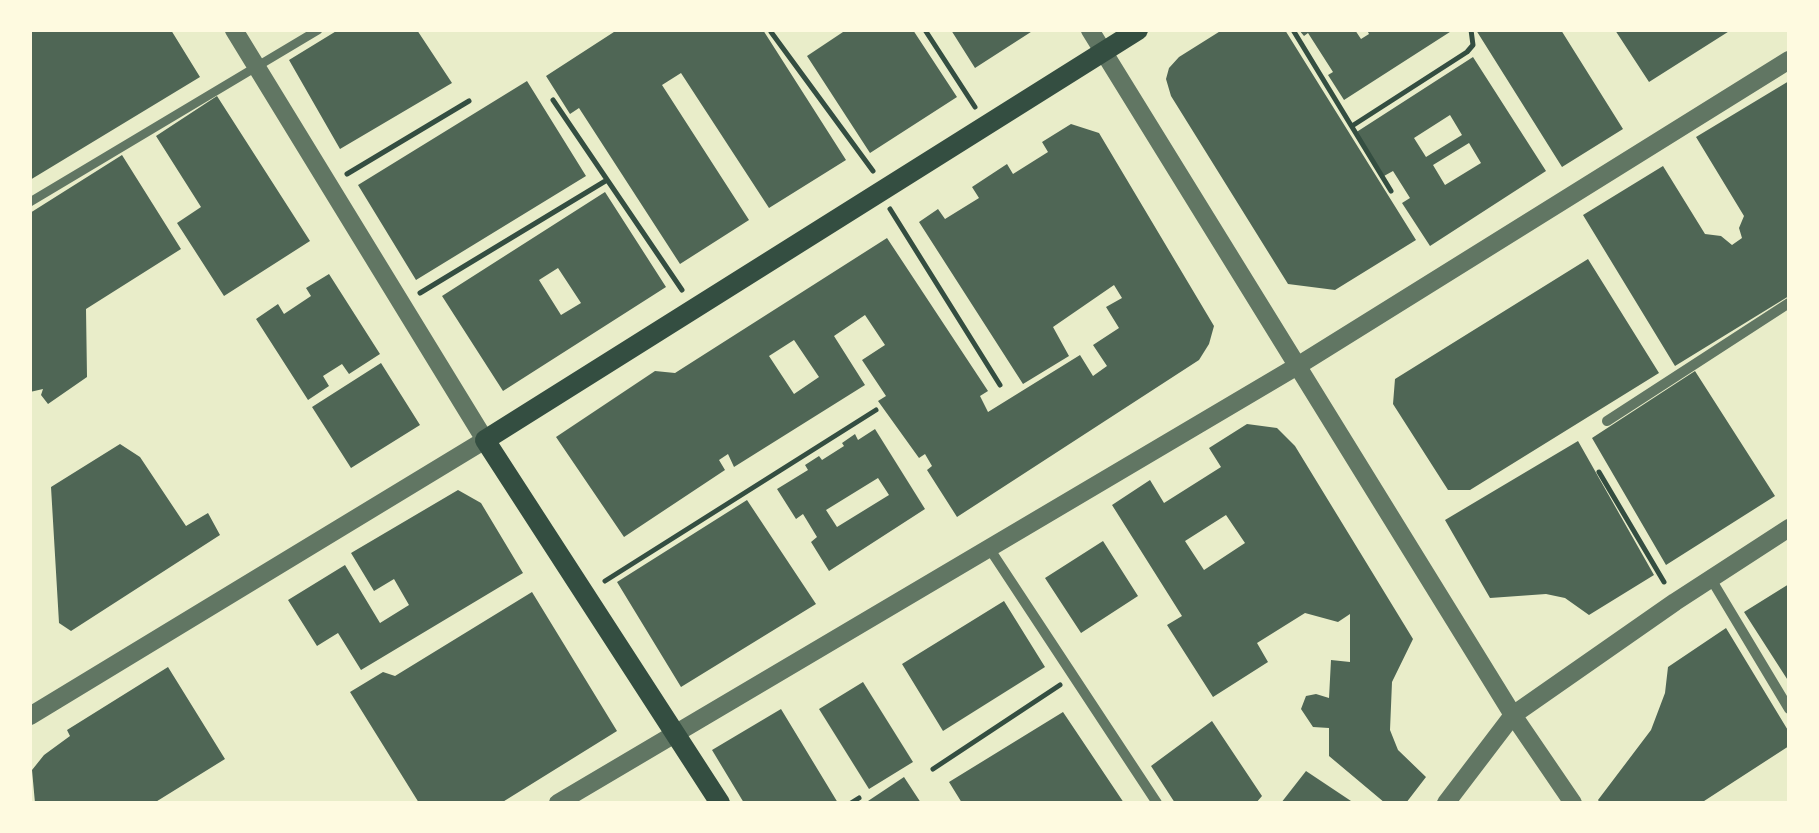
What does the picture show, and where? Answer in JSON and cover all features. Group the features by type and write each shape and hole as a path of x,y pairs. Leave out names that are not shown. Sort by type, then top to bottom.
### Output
{"main road":[{"path":"720,803 485,440 1138,30"}],"street":[{"path":"30,716 485,440 234,30"},
{"path":"30,202 318,30"},
{"path":"1090,30 1514,715 1573,803"},
{"path":"558,803 1299,366 1789,60"},
{"path":"1607,420 1789,303"},
{"path":"1446,803 1514,715 1789,528"},
{"path":"989,548 1157,803"},
{"path":"1711,578 1789,710"}],"path":[{"path":"925,30 988,126"},
{"path":"1293,30 1391,191"},
{"path":"1352,126 1467,52 1473,45 1470,30"},
{"path":"771,32 884,191 1000,385"},
{"path":"552,100 695,309"},
{"path":"327,186 469,101"},
{"path":"400,305 607,180"},
{"path":"585,593 876,410"},
{"path":"1600,472 1675,602"},
{"path":"933,769 1074,676"},
{"path":"850,803 859,798"}],"building":[{"path":"30,30 171,30 200,77 30,180"},
{"path":"338,30 417,30 452,83 340,149 289,60"},
{"path":"617,30 763,30 846,160 769,208 681,73 662,85 749,220 680,264 579,108 570,114 546,76"},
{"path":"846,30 913,30 957,97 870,153 807,56"},
{"path":"951,30 1034,30 975,68"},
{"path":"1222,30 1285,30 1416,240 1335,290 1288,284 1171,96 1166,79 1169,68 1179,57"},
{"path":"1299,30 1355,30 1361,39 1369,34 1367,30 1453,30 1344,100 1328,75 1333,72 1308,33 1304,36"},
{"path":"1476,30 1561,30 1623,129 1562,167"},
{"path":"1615,30 1731,30 1649,82"},
{"path":"1473,57 1546,171 1430,246 1402,203 1410,198 1393,171 1384,176 1355,133","holes":["1450,115 1462,135 1426,157 1414,138","1469,143 1481,163 1445,185 1433,165"]},
{"path":"527,81 586,176 416,280 358,185"},
{"path":"1789,81 1789,296 1675,366 1583,215 1663,166 1705,234 1721,236 1732,245 1742,238 1739,228 1744,216 1696,137"},
{"path":"217,96 310,241 224,296 177,223 201,207 156,136"},
{"path":"1071,124 1099,133 1214,326 1199,360 957,517 927,470 932,466 925,454 919,458 878,401 886,396 862,360 885,345 865,315 834,336 865,385 734,467 728,454 719,460 725,470 624,537 556,437 655,371 675,373 887,238 988,391 980,396 988,412 1080,355 1093,376 1107,366 1093,345 1119,328 1106,307 1122,298 1114,285 1053,327 1069,356 1023,384 919,222 938,209 945,219 979,198 972,187 1007,164 1013,174 1048,152 1042,142","holes":["794,340 819,377 794,394 769,356"]},
{"path":"122,155 181,249 86,309 87,377 48,404 41,395 43,389 30,392 30,213"},
{"path":"605,192 666,287 503,391 442,296","holes":["558,268 581,303 561,315 539,280"]},
{"path":"1588,259 1659,373 1470,490 1448,490 1393,404 1395,379"},
{"path":"329,274 380,354 349,374 342,364 323,376 329,386 308,400 256,319 278,304 284,314 311,296 306,288"},
{"path":"381,363 420,425 351,468 312,407"},
{"path":"1695,371 1775,496 1666,565 1592,438"},
{"path":"1247,424 1277,428 1295,446 1413,639 1392,682 1390,730 1398,750 1426,777 1406,803 1385,803 1329,756 1329,728 1313,727 1301,709 1306,696 1329,698 1331,660 1350,662 1350,614 1338,622 1305,613 1257,643 1268,662 1213,697 1167,625 1182,616 1112,505 1150,480 1164,503 1221,467 1209,448","holes":["1226,515 1245,543 1204,570 1185,541"]},
{"path":"875,429 925,509 829,571 811,542 817,537 803,514 796,519 777,489 808,470 805,465 819,456 822,460 855,434 858,440","holes":["878,478 889,495 837,527 826,510"]},
{"path":"1578,441 1654,575 1589,615 1565,598 1546,594 1490,598 1445,520"},
{"path":"120,444 140,457 186,526 208,513 220,535 71,631 59,623 51,487"},
{"path":"458,490 481,503 523,573 361,670 338,633 317,646 288,600 345,565 380,623 409,605 394,579 374,591 351,553"},
{"path":"747,500 816,604 681,687 617,582"},
{"path":"1103,541 1138,596 1081,633 1045,578"},
{"path":"1789,584 1789,682 1744,612"},
{"path":"532,592 617,731 501,803 419,803 350,692 383,672 395,676"},
{"path":"1004,601 1045,667 943,731 902,664"},
{"path":"1726,628 1789,732 1789,746 1701,803 1600,803 1598,800 1651,730 1665,693 1668,667"},
{"path":"168,667 225,759 154,803 35,803 32,770 44,755 70,736 67,730"},
{"path":"863,682 913,762 869,789 819,709"},
{"path":"781,709 838,803 744,803 712,750"},
{"path":"1063,712 1124,803 962,803 949,782"},
{"path":"1212,721 1262,796 1256,803 1175,803 1151,766"},
{"path":"1306,771 1354,803 1281,803"},
{"path":"904,777 921,803 865,803"}]}
